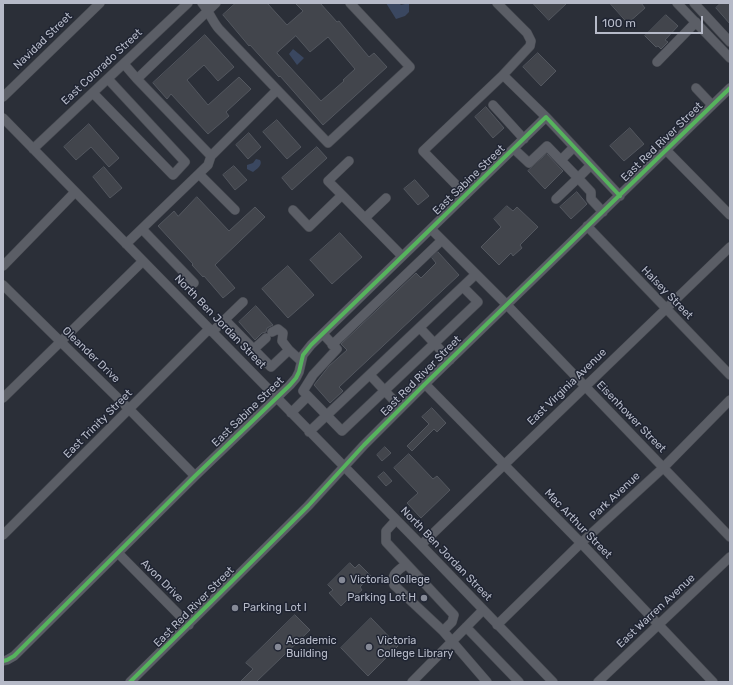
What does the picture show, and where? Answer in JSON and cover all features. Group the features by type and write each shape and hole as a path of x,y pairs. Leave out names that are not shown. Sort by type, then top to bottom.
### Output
{"street":[{"name":"Navidad Street","path":"3,96 100,3"},
{"name":"East Colorado Street","path":"33,149 188,3"},
{"path":"202,3 209,10 212,20 219,29 328,143 410,67 350,3"},
{"path":"137,79 216,3"},
{"path":"466,196 423,151 503,75 530,46 531,41 527,34 497,3"},
{"path":"694,3 730,42"},
{"path":"682,5 730,58"},
{"path":"657,62 696,22"},
{"path":"124,64 211,156"},
{"path":"503,75 620,196"},
{"path":"93,93 173,175 185,162 108,79"},
{"path":"696,88 712,105"},
{"name":"East Red River Street","path":"130,682 308,506 364,445 425,384 730,88"},
{"path":"126,244 208,165 211,156 277,90"},
{"path":"494,105 524,139"},
{"name":"North Ben Jordan Street","path":"3,118 553,682"},
{"name":"East Sabine Street","path":"3,661 14,656 296,378 303,355 323,334 546,118"},
{"path":"514,149 529,163 547,146 591,192 590,199 603,212"},
{"path":"561,160 574,148"},
{"path":"666,150 730,215"},
{"path":"349,161 328,181 402,256"},
{"path":"556,199 591,165"},
{"path":"199,174 235,210"},
{"path":"3,266 75,192"},
{"path":"293,210 309,227 342,195"},
{"path":"365,218 386,198"},
{"name":"Halsey Street","path":"587,226 730,375"},
{"path":"142,229 194,283"},
{"name":"Eisenhower Street","path":"431,229 507,305 730,537"},
{"path":"332,345 442,240"},
{"name":"East Virginia Avenue","path":"421,545 730,247"},
{"path":"3,398 143,261"},
{"path":"309,432 476,274"},
{"name":"Oleander Drive","path":"3,286 195,476"},
{"path":"323,334 337,349 313,375 303,391 342,431 478,302 463,287"},
{"name":"East Trinity Street","path":"3,535 211,331 225,320 243,302"},
{"path":"225,320 271,367 289,350"},
{"path":"420,328 450,360"},
{"path":"254,349 269,335 278,330 282,333 282,341 301,361"},
{"path":"370,375 402,408"},
{"name":"Mac Arthur Street","path":"425,384 581,543 712,682"},
{"path":"291,413 308,396"},
{"name":"Park Avenue","path":"497,625 581,543 663,468 730,400"},
{"path":"396,520 386,531 386,542 454,615 452,622 443,631"},
{"name":"Avon Drive","path":"118,553 189,625"},
{"name":"East Warren Avenue","path":"598,682 730,557"},
{"path":"406,564 393,576 392,580 394,585 443,631 451,642 488,682"},
{"path":"412,682 483,610"},
{"path":"466,627 519,682"}],"water":[{"path":"386,3 399,3 401,5 409,3 409,12 405,16 396,19"},
{"path":"293,49 304,58 297,65 289,54"},
{"path":"256,159 260,160 261,162 259,167 253,172 247,169 247,165 253,163"}],"building":[{"path":"236,3 267,3 287,25 303,11 295,3 320,3 337,22 339,21 369,57 374,53 387,67 323,125 280,76 279,77 250,45 249,46 223,15","holes":["296,36 310,52 328,37 355,69 321,101 277,53"]},
{"path":"533,3 567,3 549,20"},
{"path":"610,3 641,3 645,8 628,23"},
{"path":"721,3 730,3 730,24 716,8"},
{"path":"666,15 678,26 665,40 668,42 661,49 658,46 656,47 645,36"},
{"path":"205,35 234,67 218,81 204,65 187,80 208,105 239,77 251,89 226,112 229,116 208,134 171,94 167,99 153,83"},
{"path":"538,53 556,71 541,86 523,67"},
{"path":"486,107 504,128 493,138 475,117"},
{"path":"277,120 301,147 287,159 263,132"},
{"path":"89,124 119,158 109,167 91,147 76,160 64,147"},
{"path":"630,128 644,144 624,161 610,146"},
{"path":"249,133 261,147 248,159 236,145"},
{"path":"317,147 327,158 292,190 282,178"},
{"path":"547,154 563,171 545,189 528,171"},
{"path":"234,166 247,180 235,190 223,175"},
{"path":"104,167 122,188 110,198 93,177"},
{"path":"415,180 429,196 418,205 404,189"},
{"path":"577,192 587,204 571,219 560,207"},
{"path":"197,197 229,231 255,207 265,217 215,265 235,288 223,298 158,226 174,211 178,216"},
{"path":"507,206 513,211 517,207 538,227 520,245 522,248 513,256 511,253 499,265 481,247 501,227 494,219"},
{"path":"340,233 362,257 332,284 310,260"},
{"path":"438,252 459,275 339,387 343,391 330,403 314,385 329,366 347,350 341,344 416,273 421,278 436,263 432,258"},
{"path":"288,266 314,295 288,318 262,289"},
{"path":"256,306 273,325 267,328 266,332 262,333 255,340 239,322"},
{"path":"432,408 446,423 437,432 434,429 412,451 407,446 429,424 422,417"},
{"path":"385,447 391,453 382,461 377,455"},
{"path":"409,454 433,479 437,476 450,490 421,518 407,503 418,493 394,468"},
{"path":"384,472 392,481 386,486 378,477"},
{"path":"350,563 355,568 359,564 371,576 360,587 362,590 356,595 354,593 341,606 329,593 333,590 328,585"},
{"name":"Academic Building","path":"295,615 310,630 256,682 240,682 253,669 246,663"},
{"name":"Victoria College Library","path":"371,618 398,646 368,676 341,648"}],"cycle path":[{"path":"130,682 308,506 364,445 425,384 730,88"},
{"path":"3,661 14,656 195,476 290,385 299,372 303,355 311,345 546,117 620,196"}],"place":[{"name":"Victoria College","path":"342,580"},
{"name":"Parking Lot H","path":"424,598"},
{"name":"Parking Lot I","path":"235,608"},
{"name":"Academic Building","path":"278,647"},
{"name":"Victoria College Library","path":"369,647"}]}
